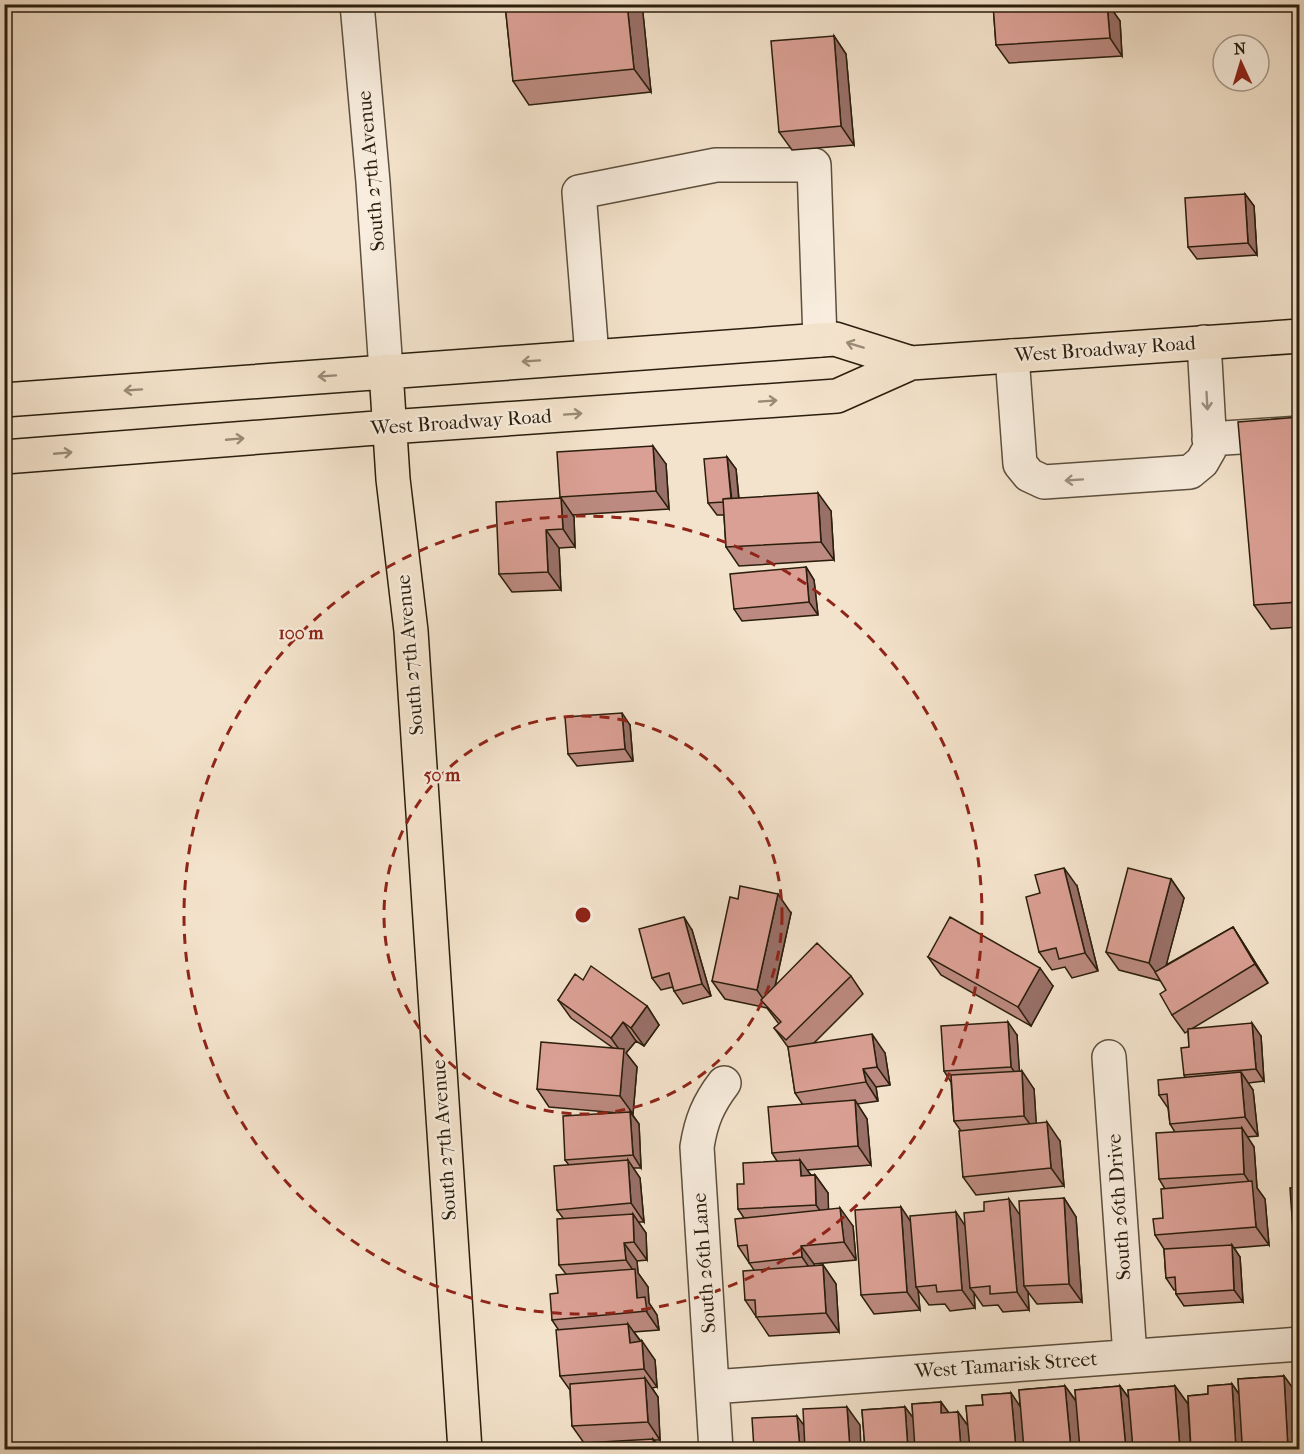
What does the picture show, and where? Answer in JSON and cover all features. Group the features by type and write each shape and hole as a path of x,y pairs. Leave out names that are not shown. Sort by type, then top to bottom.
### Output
{"main road":[{"name":"West Broadway Road","path":"4,457 389,427 837,396 911,363 1299,336"},
{"name":"West Broadway Road","path":"4,400 835,339 911,363"},
{"name":"South 27th Avenue","path":"386,371 393,479 411,631 465,1449"}],"street":[{"name":"South 27th Avenue","path":"357,4 373,182 386,371"},
{"path":"592,356 579,192 716,165 814,165 820,340"},
{"path":"1012,356 1020,464 1029,475 1044,482 1190,472 1202,462 1210,448 1204,342"},
{"path":"1209,439 1299,433"},
{"name":"South 26th Drive","path":"1109,1057 1130,1356"},
{"name":"South 26th Lane","path":"716,1449 697,1147 701,1120 710,1102 724,1083"},
{"name":"West Tamarisk Street","path":"712,1387 1299,1344"}],"building":[{"path":"505,4 627,4 634,69 513,81"},
{"path":"993,4 1107,4 1110,38 996,45"},
{"path":"834,36 841,126 779,132 771,41"},
{"path":"1245,194 1248,243 1188,247 1185,198"},
{"path":"1299,417 1299,602 1254,605 1238,422"},
{"path":"653,446 656,491 560,497 557,452"},
{"path":"727,457 731,498 723,499 723,502 708,503 704,459"},
{"path":"818,493 821,542 726,547 723,499"},
{"path":"561,498 563,529 546,530 548,572 499,574 496,502"},
{"path":"806,567 809,602 734,609 730,574"},
{"path":"622,713 625,749 568,754 565,717"},
{"path":"1064,868 1085,953 1059,959 1056,948 1039,952 1026,897 1040,893 1035,875"},
{"path":"1128,868 1171,879 1149,963 1106,952"},
{"path":"740,886 778,894 757,990 712,981 730,897 738,899"},
{"path":"684,917 702,984 674,991 669,973 652,978 639,929"},
{"path":"950,917 1040,968 1018,1007 928,957"},
{"path":"1233,927 1255,964 1172,1015 1160,994 1166,990 1155,972"},
{"path":"817,943 851,976 786,1040 774,1028 781,1022 761,1000"},
{"path":"591,966 647,1006 631,1028 623,1022 611,1038 558,1000 575,974 583,980"},
{"path":"1008,1022 1011,1067 944,1071 941,1026"},
{"path":"1252,1023 1256,1069 1184,1075 1181,1048 1189,1047 1188,1029"},
{"path":"872,1034 877,1067 863,1069 866,1082 795,1093 788,1047"},
{"path":"541,1042 624,1049 620,1096 537,1089"},
{"path":"1022,1071 1024,1116 954,1121 951,1075"},
{"path":"1241,1072 1245,1117 1170,1124 1167,1094 1159,1095 1158,1080"},
{"path":"855,1100 858,1146 772,1153 768,1107"},
{"path":"630,1112 633,1155 565,1160 563,1116"},
{"path":"1047,1122 1051,1168 963,1177 959,1131"},
{"path":"1242,1128 1244,1174 1159,1179 1156,1133"},
{"path":"628,1160 631,1203 557,1210 554,1166"},
{"path":"800,1160 801,1176 815,1175 816,1205 738,1209 737,1184 744,1184 743,1163"},
{"path":"1252,1181 1256,1227 1155,1235 1153,1219 1163,1218 1161,1189"},
{"path":"1299,1187 1299,1259 1295,1259 1290,1188"},
{"path":"1064,1198 1069,1284 1024,1286 1019,1201"},
{"path":"1009,1199 1017,1292 990,1294 990,1286 970,1288 964,1213 984,1211 984,1202"},
{"path":"901,1207 907,1292 861,1295 855,1210"},
{"path":"840,1208 844,1242 801,1246 802,1257 749,1263 747,1245 738,1246 735,1219"},
{"path":"956,1212 962,1290 937,1292 936,1285 916,1287 910,1216"},
{"path":"633,1214 634,1242 624,1243 626,1260 559,1265 557,1219"},
{"path":"1232,1245 1234,1290 1176,1294 1175,1277 1166,1278 1164,1249"},
{"path":"823,1265 826,1313 756,1317 755,1300 745,1300 743,1271"},
{"path":"635,1269 637,1298 645,1297 647,1311 552,1320 550,1294 558,1293 556,1275"},
{"path":"628,1324 630,1343 642,1341 644,1369 560,1376 556,1330"},
{"path":"1293,1373 1299,1373 1299,1449 1297,1449"},
{"path":"1284,1376 1288,1449 1259,1449 1259,1442 1242,1442 1238,1379"},
{"path":"645,1378 648,1422 572,1426 570,1384"},
{"path":"1232,1384 1236,1449 1191,1449 1188,1396 1208,1394 1208,1386"},
{"path":"1065,1386 1071,1449 1024,1449 1019,1390"},
{"path":"1120,1386 1126,1449 1080,1449 1075,1390"},
{"path":"1175,1386 1180,1449 1133,1449 1128,1390"},
{"path":"1011,1393 1016,1449 970,1449 966,1406 983,1405 982,1395"},
{"path":"941,1402 941,1413 958,1412 961,1449 915,1449 912,1404"},
{"path":"847,1407 850,1449 805,1449 803,1409"},
{"path":"905,1407 908,1449 865,1449 862,1410"},
{"path":"797,1416 800,1449 754,1449 752,1418"},
{"path":"653,1439 654,1449 585,1449 584,1443"}]}
